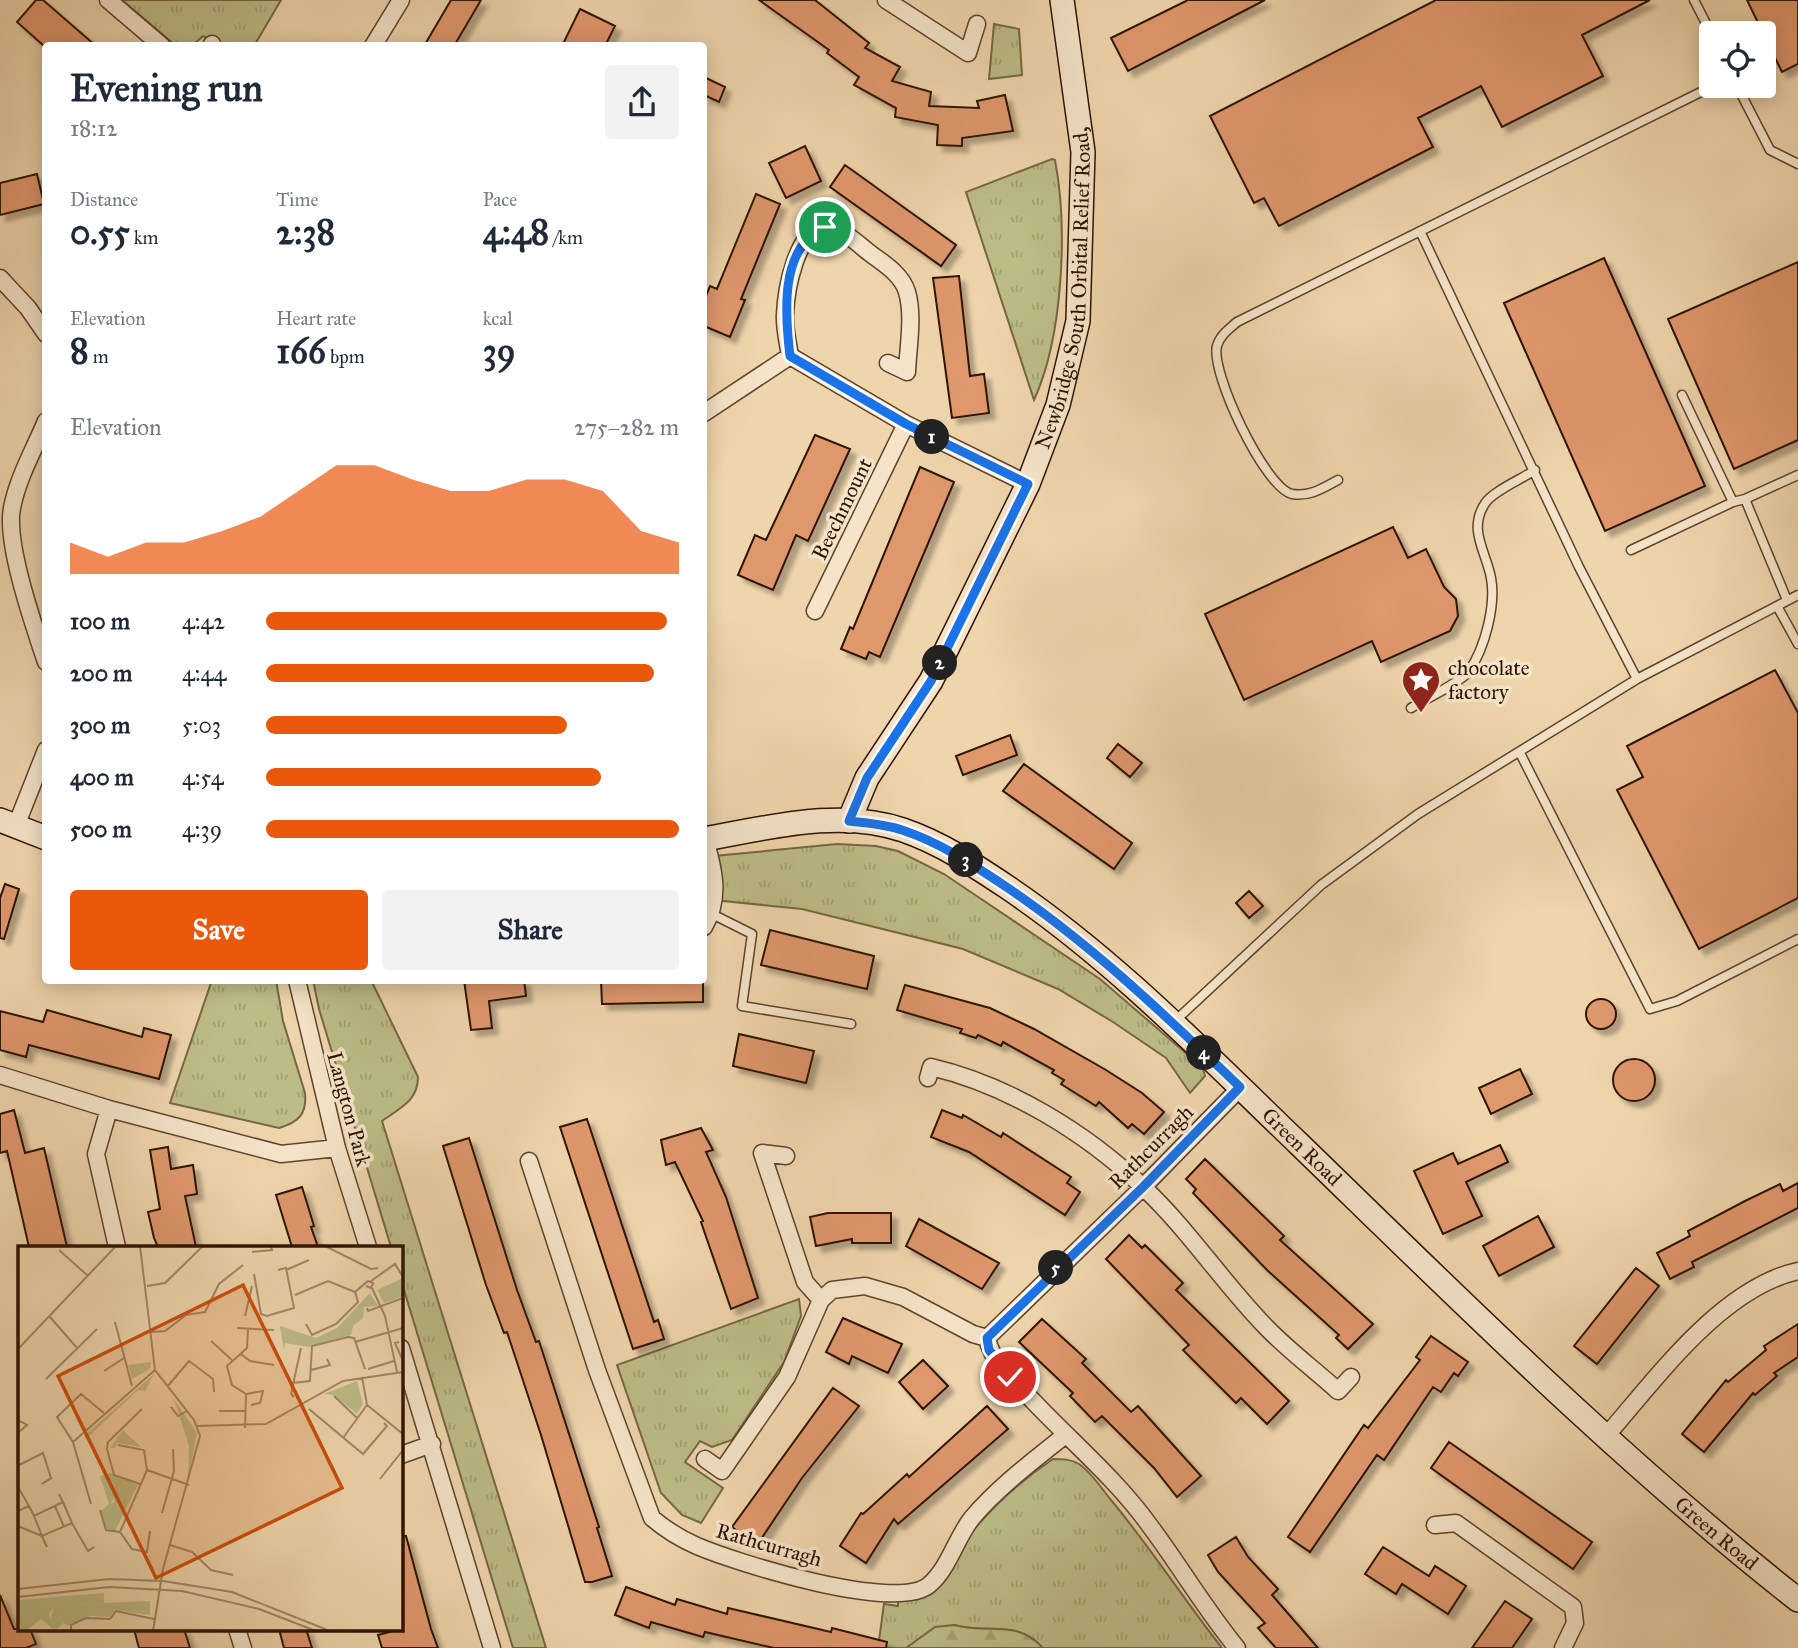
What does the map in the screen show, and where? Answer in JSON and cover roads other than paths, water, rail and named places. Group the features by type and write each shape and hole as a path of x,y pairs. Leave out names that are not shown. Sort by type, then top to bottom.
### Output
{"street":[{"path":"108,0 157,42"},
{"path":"375,42 401,0"},
{"path":"886,0 968,53 977,24"},
{"name":"Newbridge South Orbital Relief Road,","path":"849,821 867,778 931,681 1028,484 1058,405 1078,320 1083,152 1062,0"},
{"path":"790,356 785,316 791,275 803,243 812,233 825,227 841,232 894,271 907,290 907,372 888,363"},
{"path":"0,278 28,308 42,328"},
{"path":"790,356 906,424 1028,484"},
{"path":"707,411 790,356"},
{"name":"Beechmount","path":"815,611 906,424"},
{"path":"42,430 18,482 11,511 18,569 42,649"},
{"path":"42,758 8,823 42,836"},
{"name":"Green Road","path":"707,839 797,824 849,821 900,829 931,841 973,864 1061,923 1173,1023 1606,1436 1798,1600"},
{"path":"707,848 716,877 707,920"},
{"name":"Langton Park","path":"298,984 337,1148 368,1246"},
{"path":"928,1078 931,1067 967,1076 1047,1115 1143,1187 1267,1328 1333,1397 1351,1377"},
{"path":"0,1075 108,1109 282,1154 337,1148"},
{"name":"Rathcurragh","path":"987,1338 1143,1187 1240,1087"},
{"path":"108,1109 96,1154 117,1246"},
{"path":"786,1156 762,1153 805,1282 821,1300"},
{"name":"Rathcurragh","path":"528,1161 597,1370 652,1518 666,1530 696,1546 761,1569 877,1594 909,1594 929,1586 944,1567 973,1517 1064,1436"},
{"path":"1606,1436 1695,1337 1737,1299 1779,1275 1798,1271"},
{"path":"705,1459 722,1471 766,1412 787,1377 821,1300 832,1290 865,1286 903,1297 973,1334 987,1338 989,1350 1010,1377 1064,1436 1113,1481 1150,1526 1202,1605 1237,1648"},
{"path":"402,1351 492,1648"},
{"path":"402,1455 432,1444"},
{"path":"1435,1525 1456,1523 1573,1607 1575,1623 1563,1648"},
{"path":"237,1630 243,1648"}],"lane":[{"path":"1694,0 1705,21"},
{"path":"1338,480 1313,493 1292,494 1267,474 1222,384 1216,361 1217,345 1223,334 1237,322 1699,93"},
{"path":"1743,98 1770,150 1798,164"},
{"path":"1420,231 1579,567 1637,679"},
{"path":"1682,395 1733,502"},
{"path":"1411,708 1468,672 1482,644 1490,613 1491,579 1477,539 1478,519 1487,501 1497,492 1535,470"},
{"path":"1631,550 1798,475"},
{"path":"1745,499 1787,600"},
{"path":"1173,1023 1321,886 1418,814 1637,679 1798,595"},
{"path":"1777,606 1798,644"},
{"path":"1520,753 1650,1009 1678,1001 1798,939"},
{"path":"707,920 752,933 742,1006 851,1024"}],"place":[{"name":"chocolate factory","path":"1421,714"}]}
